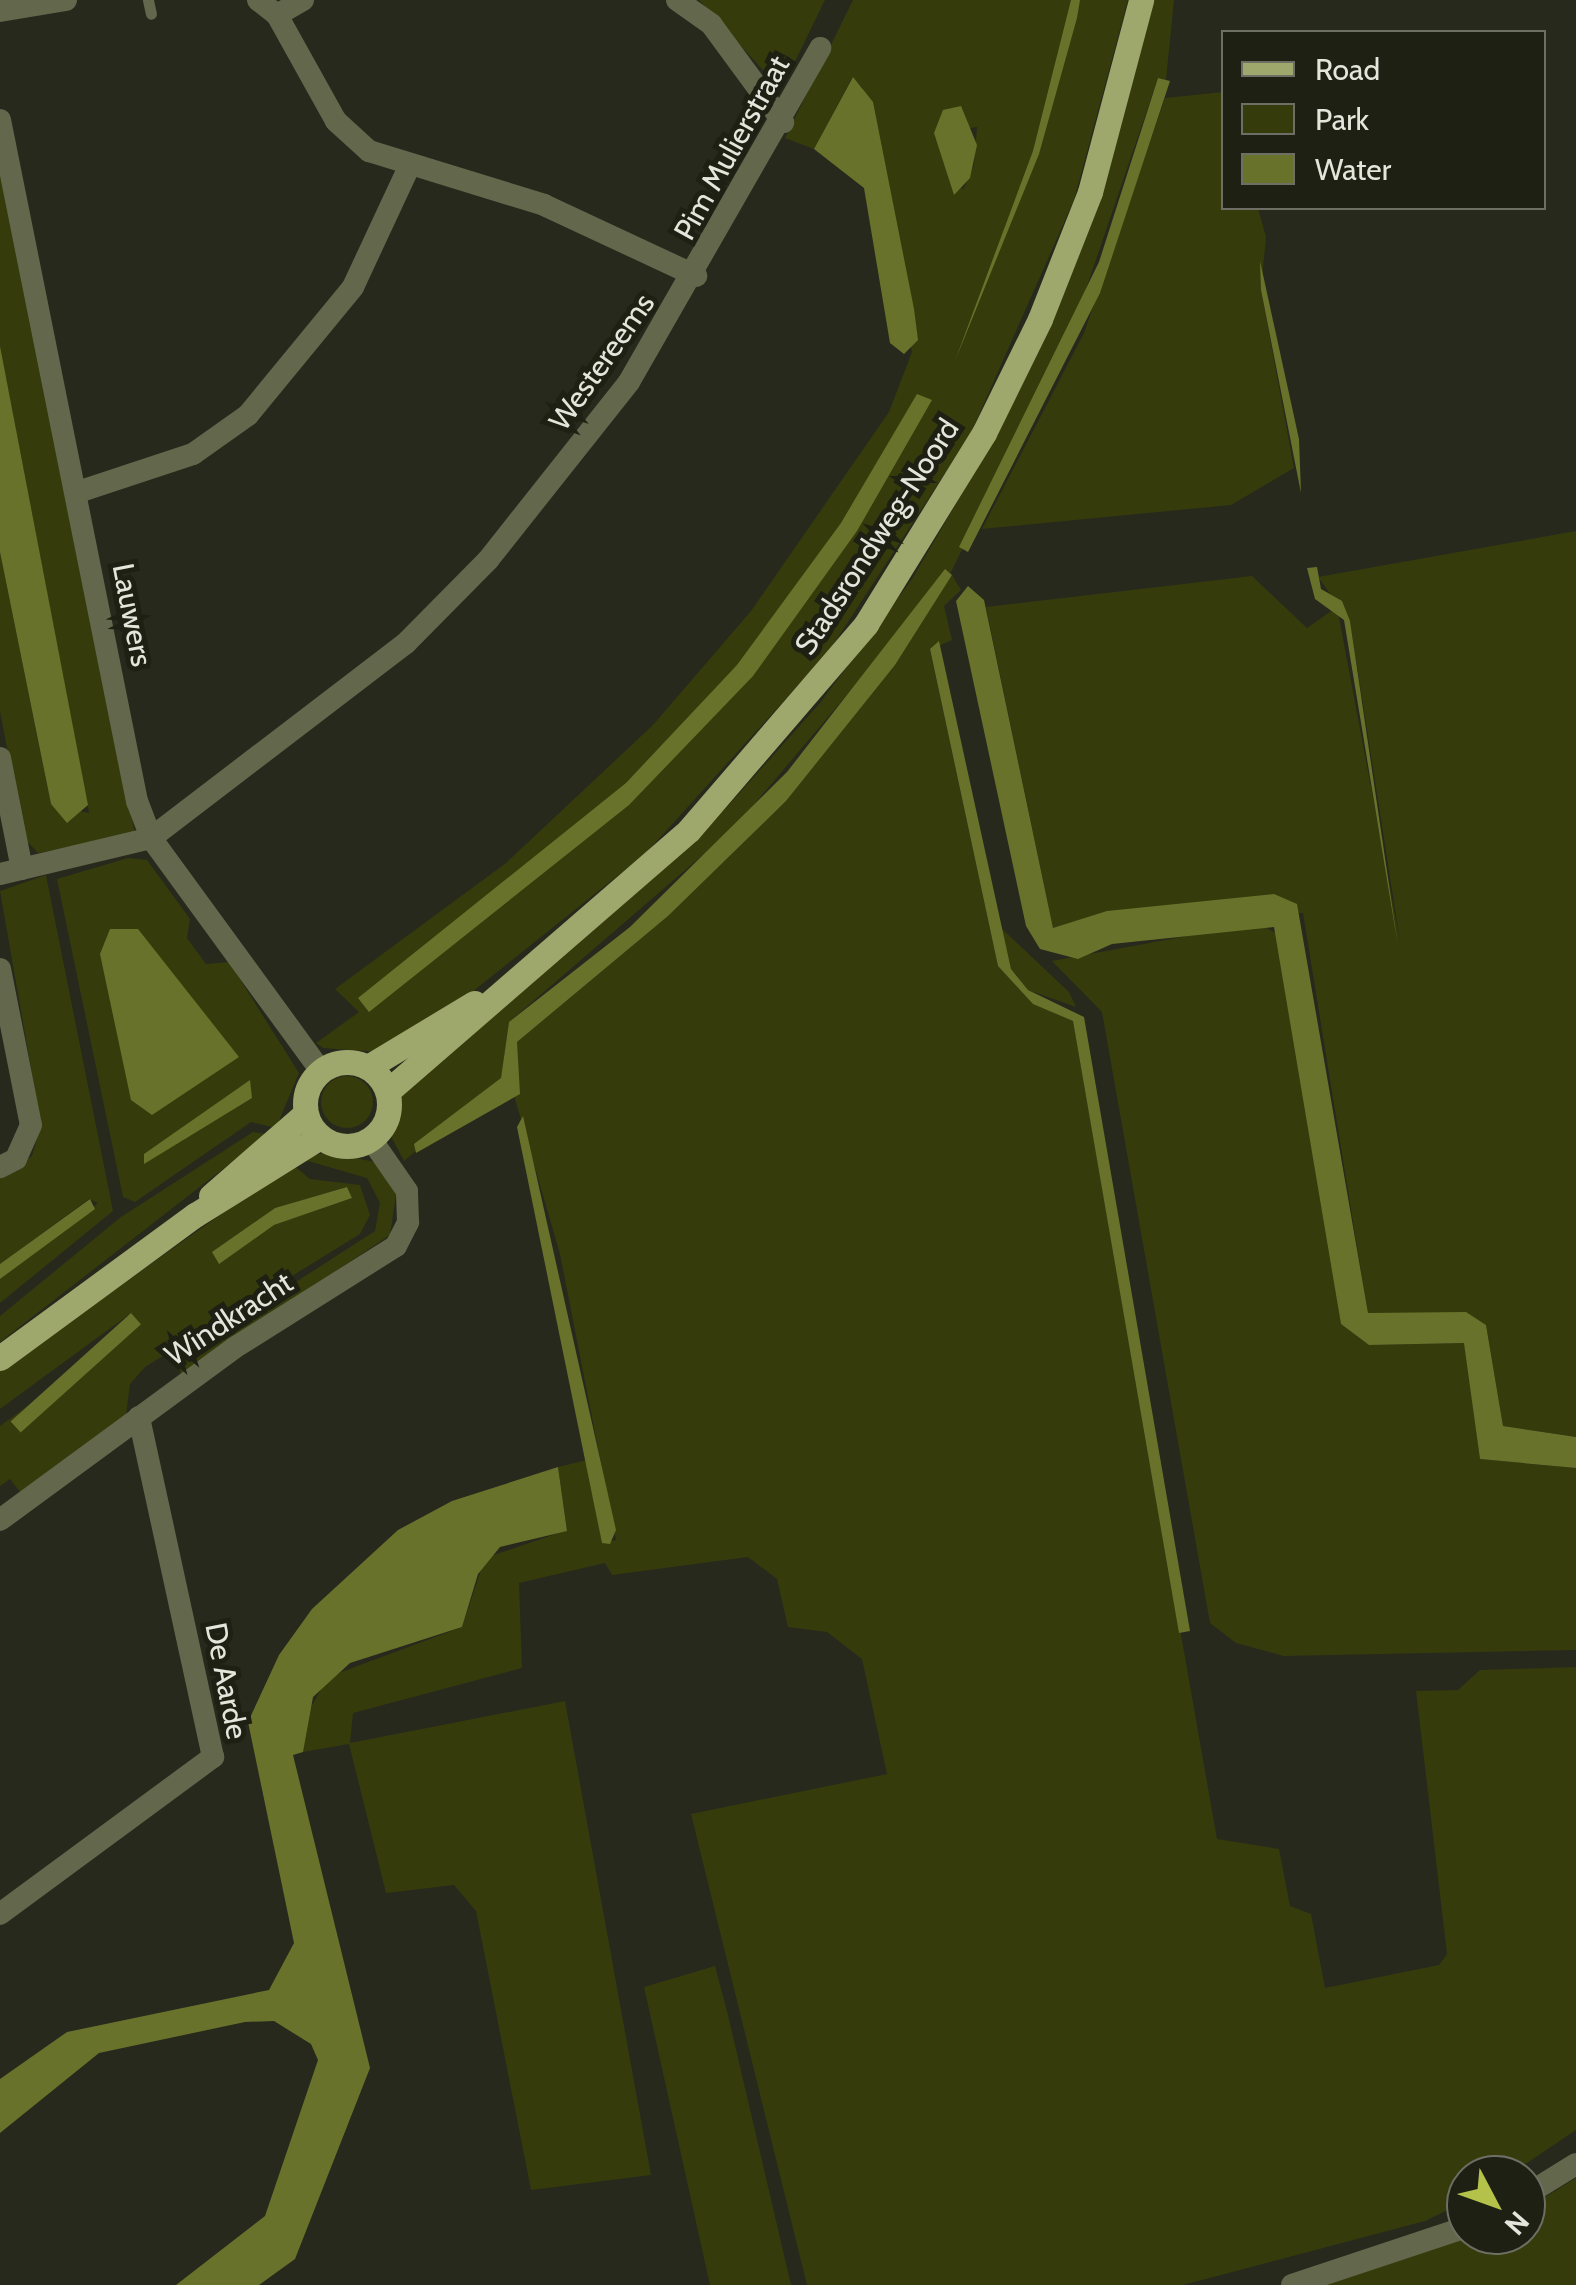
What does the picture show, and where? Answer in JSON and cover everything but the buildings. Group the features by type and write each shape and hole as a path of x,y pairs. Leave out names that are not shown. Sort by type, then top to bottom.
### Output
{"main road":[{"name":"Stadsrondweg-Noord","path":"388,1092 492,995 689,830 823,681 922,540 1040,319 1090,192 1142,0"},
{"name":"Stadsrondweg-Noord","path":"368,1067 492,995"},
{"path":"195,1215 305,1114 320,1070 368,1067 388,1092 389,1109 371,1139 336,1146 320,1138 305,1114"},
{"path":"0,1358 195,1215 320,1138"}],"street":[{"path":"0,11 66,0"},
{"name":"Westereems","path":"151,838 325,714 488,560 629,382 696,276 544,204 409,166 369,150 336,121 277,15 258,0"},
{"path":"277,15 303,0"},
{"path":"677,0 712,24 783,122"},
{"name":"Pim Mulierstraat","path":"696,276 820,48"},
{"name":"Lauwers","path":"0,120 151,838 320,1070"},
{"path":"78,492 192,454 248,416 353,287 409,166"},
{"path":"0,758 11,871 151,838"},
{"path":"0,970 31,1125 16,1159 0,1167"},
{"name":"Windkracht","path":"0,1520 139,1418 396,1246 408,1222 407,1191 371,1139"},
{"name":"De Aarde","path":"0,1914 213,1757 139,1418"},
{"path":"1546,2183 1576,2164"},
{"path":"1292,2285 1446,2234"}],"lane":[{"path":"148,0 151,14"}],"green space":[{"path":"699,0 825,0 781,90"},
{"path":"853,0 1128,0 1074,200 970,435 829,651 646,853 452,1008 379,1052 323,1048 316,1043 359,1012 335,989 506,863 653,725 751,611 889,412 912,352 862,87 852,78 814,149 785,138","holes":["977,127 974,165 963,190 934,133"]},
{"path":"1152,0 1174,0 1166,80 1158,78 1075,321 951,572 734,828 509,1022 501,1079 404,1161 392,1138 401,1094 727,807 820,703 912,579 1000,429 1068,282"},
{"path":"1221,92 1221,210 1259,210 1266,237 1261,290 1294,468 1231,505 982,529 1084,333 1165,98"},
{"path":"0,157 135,834 38,853 24,838 0,711 0,552 51,805 89,813 0,346"},
{"path":"1576,531 1576,1437 1503,1426 1486,1325 1467,1313 1368,1314 1303,913 1053,928 986,607 1252,576 1307,628 1337,607 1400,941 1350,621 1318,577"},
{"path":"952,575 961,590 944,606 952,640 930,650 998,966 1033,1003 1073,1021 1217,1839 1279,1849 1290,1906 1311,1914 1325,1988 1439,1965 1447,1954 1416,1691 1458,1690 1480,1670 1576,1667 1576,2130 1539,2155 1446,2155 1446,2211 1425,2221 1183,2285 807,2285 691,1814 887,1774 862,1659 827,1632 788,1627 777,1579 748,1557 612,1575 605,1563 519,1583 522,1668 353,1713 350,1743 565,1701 651,2175 531,2190 476,1911 454,1885 386,1893 349,1744 303,1752 306,1716 328,1677 462,1627 485,1558 567,1530 558,1467 587,1460 602,1543 616,1540 560,1254 515,1099 517,1042 668,916 786,801 895,665"},
{"path":"128,858 147,860 190,919 187,938 206,964 229,962 299,1073 276,1128 251,1122 135,1202 123,1197 57,879"},
{"path":"46,875 113,1211 0,1303 0,1279 98,1203 89,1199 0,1264 0,1177 32,1156 41,1125 0,891"},
{"path":"1257,923 1282,936 1341,1324 1369,1345 1465,1343 1480,1459 1576,1468 1576,1650 1284,1656 1236,1643 1210,1623 1102,1012 1052,961"},
{"path":"1001,928 1069,992 1076,1007 1028,990 1011,969"},
{"path":"347,1076 365,1084 373,1102 365,1120 347,1128 329,1120 321,1102 329,1084"},
{"path":"253,1132 268,1134 0,1342 0,1316 121,1217"},
{"path":"326,1152 375,1162 396,1194 390,1235 180,1375 181,1356 375,1231 380,1203 367,1178 301,1159"},
{"path":"292,1164 310,1179 360,1185 370,1215 360,1234 145,1367 130,1384 126,1415 21,1493 10,1479 0,1486 0,1426 141,1324 131,1313 0,1409 0,1371","holes":["347,1187 352,1198 274,1225 218,1263 213,1252 275,1208"]},
{"path":"715,1966 791,2285 710,2285 644,1987"},
{"path":"1576,2178 1576,2285 1320,2285 1446,2243 1446,2255 1546,2255 1546,2197"}],"water":[{"path":"1071,0 1080,0 1077,18 1039,154 955,361 1033,151"},
{"path":"853,77 873,102 914,309 918,340 904,354 890,343 864,188 814,149"},
{"path":"1158,78 1170,81 1100,293 968,552 959,547 1099,262"},
{"path":"961,106 977,145 970,178 954,195 934,133 943,110"},
{"path":"1260,261 1299,439 1301,493 1261,290"},
{"path":"0,346 88,805 67,823 51,804 0,552"},
{"path":"917,394 932,400 857,531 753,676 629,805 369,1012 358,998 626,783 737,665 841,523"},
{"path":"1317,567 1321,589 1342,601 1350,621 1398,946 1344,620 1315,599 1307,568"},
{"path":"945,569 952,575 895,665 786,801 668,916 517,1042 520,1094 416,1153 414,1144 501,1078 509,1022 630,927 787,772"},
{"path":"968,586 984,600 1053,928 1107,911 1274,894 1297,904 1368,1313 1466,1312 1486,1325 1503,1426 1576,1437 1576,1468 1480,1459 1464,1343 1369,1345 1341,1324 1274,927 1112,944 1078,959 1040,949 1026,926 956,601"},
{"path":"939,641 1011,969 1028,990 1084,1017 1190,1631 1179,1633 1073,1021 1033,1004 998,966 930,649"},
{"path":"110,929 138,929 239,1057 152,1115 131,1100 100,954"},
{"path":"250,1080 252,1098 144,1164 144,1154"},
{"path":"523,1116 616,1530 610,1544 602,1543 517,1127"},
{"path":"347,1187 352,1198 274,1225 219,1264 212,1252 275,1208"},
{"path":"90,1199 95,1209 0,1279 0,1264"},
{"path":"131,1313 141,1324 21,1433 11,1421"},
{"path":"558,1467 567,1531 500,1547 478,1574 462,1627 350,1663 313,1697 303,1752 293,1755 370,2068 295,2259 259,2285 176,2285 265,2216 318,2060 311,2044 274,2021 245,2022 99,2053 0,2133 0,2079 67,2032 269,1990 294,1943 248,1722 279,1655 312,1609 398,1530 452,1501"}]}
